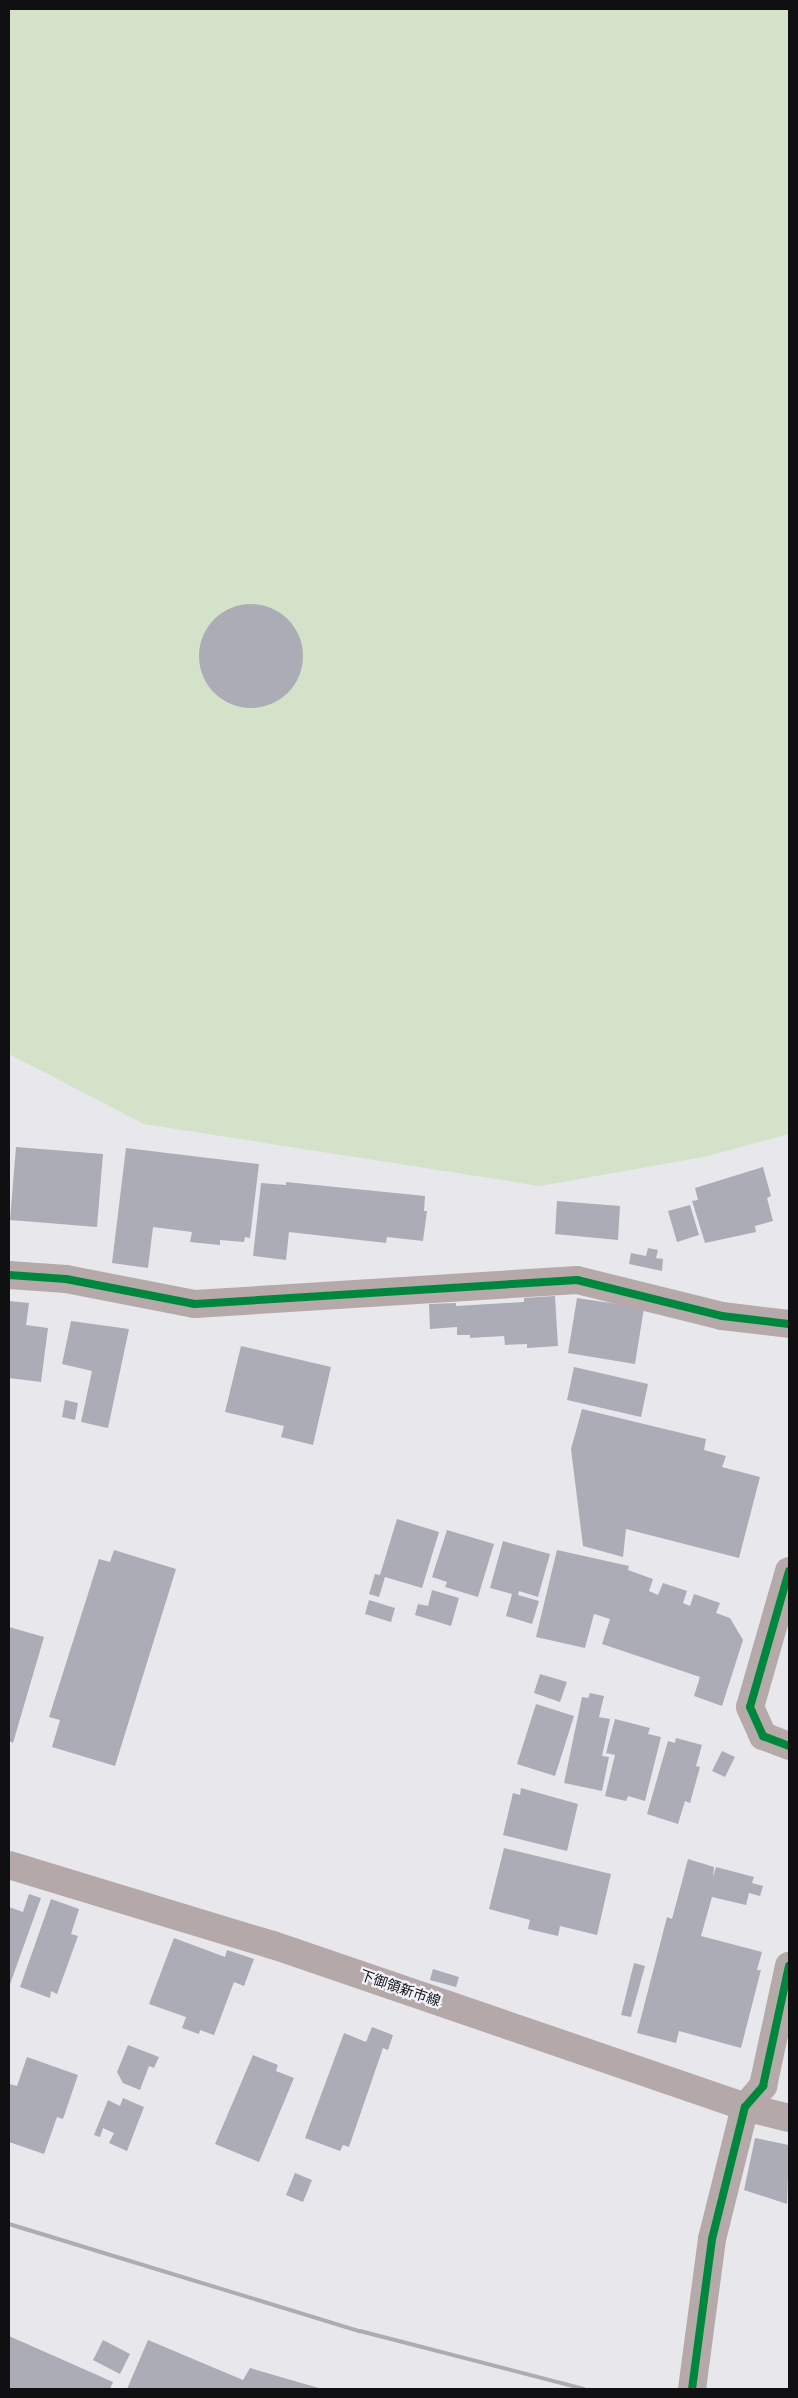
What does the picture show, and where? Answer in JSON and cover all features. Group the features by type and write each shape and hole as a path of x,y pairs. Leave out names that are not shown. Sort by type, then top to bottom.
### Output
{"main road":[{"name":"下御領新市線","path":"9,1865 274,1945 745,2107 789,2118"}],"street":[{"path":"9,1275 66,1279 195,1304 577,1280 722,1316 789,1324"},
{"path":"789,1571 750,1707 763,1736 789,1746"},
{"path":"692,2389 712,2240 745,2107 763,2086 789,1966"}],"green space":[{"path":"9,9 789,9 789,1134 703,1157 540,1186 144,1124 9,1054"}],"building":[{"path":"251,604 271,608 288,619 299,636 303,656 299,676 288,693 271,704 251,708 231,704 214,693 203,676 199,656 203,636 214,619 231,608"},
{"path":"16,1147 103,1154 97,1227 10,1220"},
{"path":"126,1148 259,1164 250,1238 245,1237 244,1242 220,1240 220,1245 190,1242 192,1232 153,1227 148,1268 112,1263"},
{"path":"763,1167 771,1196 767,1198 773,1221 755,1226 756,1232 705,1243 692,1201 698,1200 695,1188"},
{"path":"286,1182 425,1196 424,1211 427,1211 423,1241 387,1237 386,1243 289,1232 286,1260 253,1256 261,1183 286,1185"},
{"path":"557,1201 620,1206 618,1240 555,1234"},
{"path":"690,1205 699,1235 677,1242 668,1211"},
{"path":"648,1248 658,1250 656,1258 663,1259 662,1271 629,1264 631,1253 646,1256"},
{"path":"555,1296 558,1346 527,1348 527,1344 505,1345 504,1336 470,1338 470,1335 457,1335 457,1327 430,1329 429,1304 456,1303 456,1306 524,1302 524,1298"},
{"path":"577,1298 644,1308 635,1364 568,1353"},
{"path":"9,1301 29,1303 26,1325 48,1328 41,1382 9,1378"},
{"path":"71,1321 129,1329 108,1428 81,1422 92,1371 62,1364"},
{"path":"241,1346 331,1367 313,1445 281,1437 284,1426 225,1412"},
{"path":"574,1367 648,1384 641,1417 567,1400"},
{"path":"65,1400 78,1403 75,1420 62,1417"},
{"path":"582,1409 706,1439 704,1450 726,1456 722,1467 760,1477 739,1558 626,1529 623,1557 583,1546 571,1449"},
{"path":"397,1519 439,1532 422,1588 385,1577 379,1597 369,1594 375,1574 380,1575"},
{"path":"447,1530 494,1544 478,1597 445,1587 447,1582 432,1577"},
{"path":"503,1541 550,1554 538,1597 519,1591 518,1595 539,1601 532,1624 506,1616 512,1594 490,1588"},
{"path":"114,1550 176,1569 115,1766 52,1747 60,1720 49,1717 99,1559 110,1562"},
{"path":"557,1550 629,1566 628,1570 653,1579 649,1591 658,1595 663,1583 687,1591 683,1603 690,1606 694,1594 720,1603 716,1613 730,1618 743,1640 722,1706 694,1696 700,1677 602,1644 610,1619 594,1614 585,1648 536,1637"},
{"path":"432,1590 459,1598 451,1626 415,1615 418,1604 428,1606"},
{"path":"369,1600 395,1608 391,1622 365,1614"},
{"path":"9,1627 44,1637 13,1743 9,1741"},
{"path":"540,1674 567,1682 560,1702 534,1693"},
{"path":"590,1693 604,1696 599,1717 610,1719 602,1756 609,1757 602,1791 564,1783 582,1697 588,1698"},
{"path":"536,1704 574,1716 555,1776 517,1764"},
{"path":"615,1719 650,1728 648,1734 661,1737 645,1801 628,1796 626,1801 605,1796 615,1755 606,1753"},
{"path":"676,1738 702,1745 696,1766 700,1767 690,1803 685,1801 678,1824 647,1814 668,1741 675,1743"},
{"path":"722,1751 735,1757 725,1777 712,1771"},
{"path":"521,1788 578,1804 567,1851 503,1835 513,1793 520,1795"},
{"path":"504,1848 611,1874 597,1935 560,1926 558,1936 528,1929 530,1920 489,1909"},
{"path":"688,1859 714,1867 713,1877 716,1867 754,1877 752,1883 763,1886 760,1896 749,1893 746,1905 712,1897 701,1936 762,1952 757,1970 761,1970 741,2048 679,2031 676,2043 637,2033 667,1917 672,1919"},
{"path":"29,1894 41,1898 9,1987 9,1907 23,1912"},
{"path":"51,1899 79,1909 71,1934 78,1936 57,1994 51,1991 50,1998 20,1987"},
{"path":"174,1938 225,1957 227,1950 254,1959 244,1986 234,1982 214,2035 200,2030 199,2034 182,2028 186,2017 149,2004"},
{"path":"634,1963 645,1966 631,2017 621,2015"},
{"path":"433,1969 459,1977 456,1987 430,1980"},
{"path":"372,2027 393,2035 388,2050 383,2048 349,2147 343,2145 340,2151 305,2138 344,2033 366,2042"},
{"path":"128,2045 159,2057 154,2068 149,2066 140,2090 123,2083 117,2072"},
{"path":"253,2055 278,2065 276,2071 294,2078 259,2162 215,2144"},
{"path":"27,2057 78,2075 63,2119 57,2117 44,2154 9,2142 9,2084 17,2086"},
{"path":"123,2098 144,2107 127,2151 109,2143 114,2133 103,2128 100,2137 94,2135 108,2100 120,2106"},
{"path":"755,2138 789,2145 787,2204 744,2190"},
{"path":"295,2173 312,2180 303,2202 286,2195"},
{"path":"9,2336 113,2382 110,2389 9,2389"},
{"path":"103,2340 130,2354 120,2374 93,2360"},
{"path":"148,2340 243,2380 250,2368 322,2389 127,2389"}],"railway":[{"path":"9,2224 360,2331 584,2389"}],"cycle path":[{"path":"9,1275 66,1279 195,1304 577,1280 722,1316 789,1324"},
{"path":"789,1571 750,1707 763,1736 789,1746"},
{"path":"692,2389 712,2239 745,2107 763,2086 789,1966"}]}
